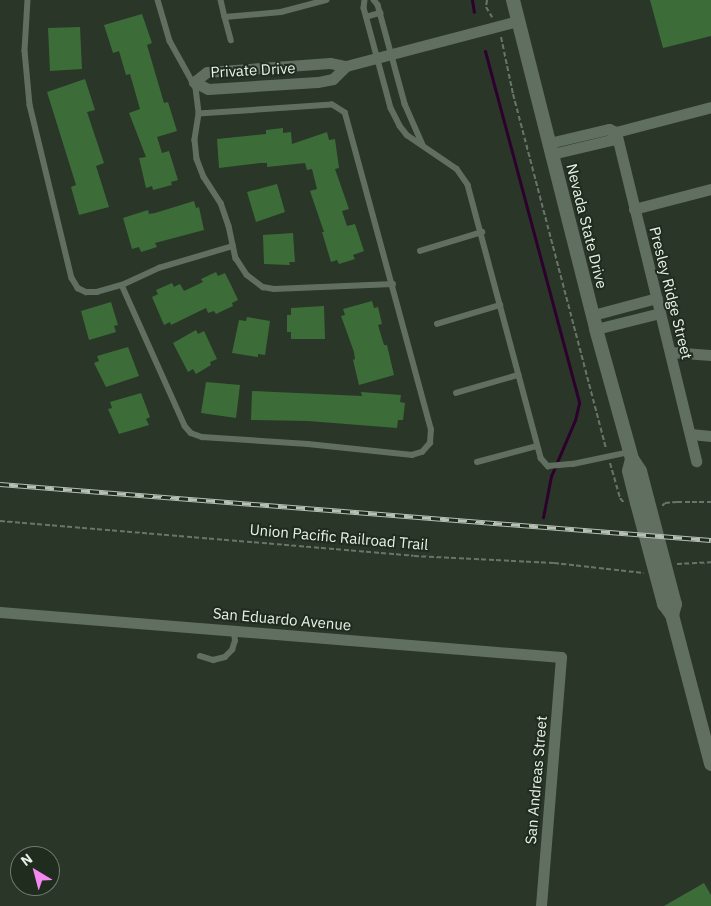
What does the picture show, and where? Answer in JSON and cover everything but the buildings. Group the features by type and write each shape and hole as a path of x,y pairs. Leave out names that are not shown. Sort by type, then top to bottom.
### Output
{"street":[{"name":"Nevada State Drive","path":"513,0 595,322 631,455 640,471 660,569 675,604 672,615 711,764"},
{"name":"Private Drive","path":"346,66 333,79 317,82 208,89 194,82 207,72 330,63 346,66 518,21"},
{"path":"550,149 609,129 616,132 711,107"},
{"name":"Presley Ridge Street","path":"616,132 691,434 696,461"},
{"path":"634,209 711,191"},
{"path":"595,322 639,303 657,298"},
{"path":"595,322 643,317 660,313"},
{"path":"670,352 711,355"},
{"path":"691,434 711,436"},
{"name":"San Eduardo Avenue","path":"0,612 561,657"},
{"name":"San Andreas Street","path":"541,906 561,657"}],"lane":[{"path":"28,0 25,51 29,99 72,278 78,288 86,292 97,292 122,285 159,268 232,246"},
{"path":"158,0 170,41 194,82 199,114 195,140 197,159 204,177 225,211 232,246 241,267 263,287 393,284"},
{"path":"221,0 231,40"},
{"path":"225,18 281,12 326,0"},
{"path":"365,0 366,17 377,58 391,108 400,126 407,135 457,169 468,185 541,458 548,466 631,455"},
{"path":"374,0 380,13 412,126 424,146"},
{"path":"366,17 380,13"},
{"path":"122,285 185,426 191,433 202,437 308,444 416,455 430,443 430,430 349,120 341,109 332,105 199,114"},
{"path":"420,251 482,232"},
{"path":"639,303 643,317"},
{"path":"437,324 500,305"},
{"path":"456,393 518,375"},
{"path":"476,462 537,446"},
{"path":"200,656 213,660 225,657 232,650 235,641 234,630"}],"path":[{"path":"487,0 486,7 489,9"},
{"path":"504,43 503,52 513,94 620,498"},
{"path":"661,509 665,503 711,502"},
{"name":"Union Pacific Railroad Trail","path":"0,521 405,555 554,564 645,573 678,564 711,562"}],"waterway":[{"path":"472,0 474,12"},
{"path":"485,51 579,403 575,420 551,476 543,517"}],"railway":[{"path":"0,484 711,540"}]}
